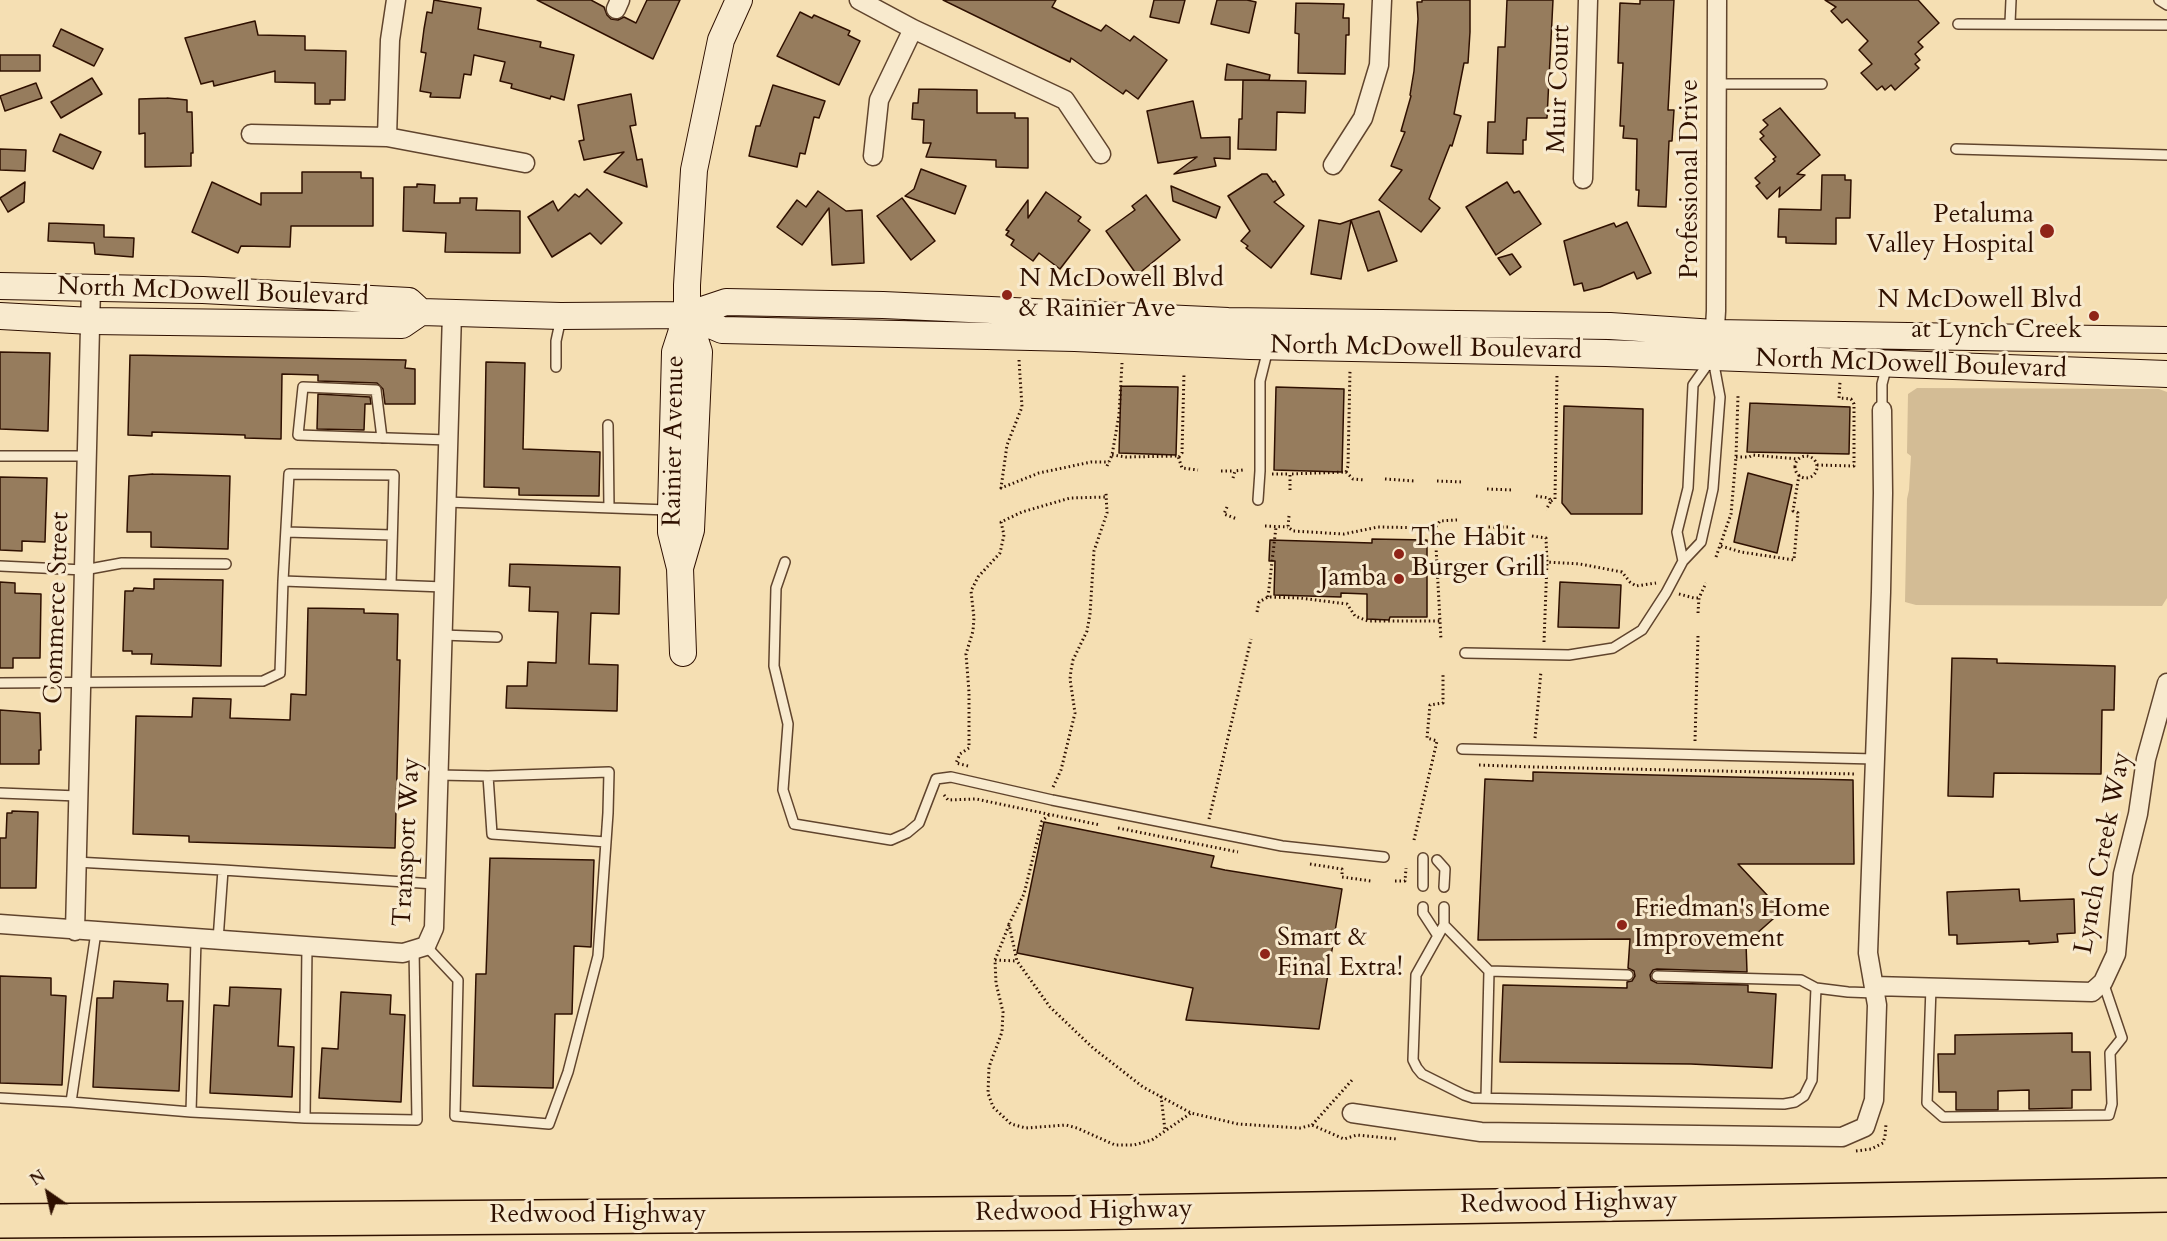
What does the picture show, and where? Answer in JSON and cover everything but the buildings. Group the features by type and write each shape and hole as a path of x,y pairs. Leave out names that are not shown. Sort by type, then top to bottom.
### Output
{"highway":[{"name":"Redwood Highway","path":"9,1221 1056,1213 2167,1194"}],"main road":[{"name":"Rainier Avenue","path":"683,653 680,568 671,532 681,510 675,352 687,315 694,170 721,40 740,0"},
{"name":"North McDowell Boulevard","path":"0,286 92,287 408,301 421,312"},
{"name":"North McDowell Boulevard","path":"0,316 91,321 402,325 421,312 561,316 687,315 726,302 884,305 1228,321 1610,326 1713,345 1887,364 2167,374"},
{"name":"North McDowell Boulevard","path":"687,315 722,330 1075,338 1269,347 1606,353 1713,345 2167,340"}],"street":[{"path":"387,137 390,40 396,0"},
{"path":"859,0 913,29 1065,100 1101,154"},
{"path":"1333,165 1363,118 1379,65 1382,0"},
{"name":"Muir Court","path":"1583,178 1588,0"},
{"name":"Professional Drive","path":"1713,345 1716,311 1717,0"},
{"path":"873,156 879,100 913,29"},
{"path":"250,134 387,137 525,163"},
{"name":"Commerce Street","path":"75,930 92,287"},
{"name":"Transport Way","path":"0,924 404,953 420,947 434,928 452,313"},
{"path":"1352,1113 1481,1132 1842,1137 1865,1127 1874,1100 1877,1005 1868,953 1883,515 1882,410"},
{"name":"Lynch Creek Way","path":"1874,989 1931,987 2091,992 2103,982 2116,954 2123,874 2138,814 2146,759 2167,683"}],"lane":[{"path":"2010,23 2011,0"},
{"path":"2160,0 2167,5"},
{"path":"1958,24 2167,25"},
{"path":"1716,84 1822,84"},
{"path":"1956,149 2167,155"},
{"path":"556,367 556,341 561,316"},
{"path":"1683,561 1677,532 1688,488 1693,385 1713,345"},
{"path":"1465,653 1569,656 1613,648 1642,630 1683,561 1701,542 1713,489 1720,397 1713,345"},
{"path":"1258,500 1260,381 1269,347"},
{"path":"1882,410 1882,384 1887,364"},
{"path":"382,438 376,390 303,387 298,435 382,438 448,440"},
{"path":"608,425 609,508"},
{"path":"0,456 87,456"},
{"path":"0,683 263,681 280,672 290,474 394,476 391,585"},
{"path":"446,502 681,510"},
{"path":"286,531 392,535"},
{"path":"785,562 776,588 774,666 788,724 783,790 794,824 891,840 907,833 919,823 936,779 951,777 1052,800 1272,844 1384,857"},
{"path":"0,566 84,570 122,563 226,564"},
{"path":"283,581 444,586"},
{"path":"442,635 497,637"},
{"path":"1462,749 1875,759"},
{"path":"420,947 458,980 455,1116 549,1124 568,1072 598,956 609,772 488,776 438,775"},
{"path":"488,776 492,834 606,842"},
{"path":"0,794 78,796"},
{"path":"1423,858 1423,886"},
{"path":"1437,860 1444,869 1444,887"},
{"path":"76,862 435,884"},
{"path":"218,940 223,870"},
{"path":"1423,907 1423,913 1438,936"},
{"path":"1444,907 1444,925 1416,975 1413,1060 1422,1074 1464,1095 1486,1098 1784,1104 1796,1102 1804,1096 1812,1080 1816,988"},
{"path":"1444,925 1489,971 1628,975"},
{"path":"70,1102 96,932"},
{"path":"191,1112 196,939"},
{"path":"305,1118 307,946"},
{"path":"0,1098 191,1112 305,1118 417,1120 420,947"},
{"path":"1486,1098 1489,971"},
{"path":"1657,976 1801,980 1816,988 1848,992 1874,989"},
{"path":"1931,987 1927,1103 1943,1117 2109,1115 2112,1104 2110,1053 2122,1038 2103,982"}],"path":[{"path":"1019,360 1022,407 1007,444 1001,488 1039,473 1091,462 1108,464 1112,455 1119,415 1122,363"},
{"path":"1346,472 1350,368"},
{"path":"1184,373 1182,453 1179,457 1182,468 1198,470"},
{"path":"1546,510 1551,501 1555,499 1557,375"},
{"path":"1816,465 1854,466 1854,404 1851,399 1839,399 1840,382"},
{"path":"1716,557 1731,514 1738,396"},
{"path":"1112,455 1179,457"},
{"path":"1736,457 1753,455 1798,459 1807,456 1813,459 1816,465 1815,472 1810,477 1799,476"},
{"path":"1721,546 1741,552 1794,560 1798,513 1793,512 1799,476 1795,470 1798,459"},
{"path":"1221,471 1243,470"},
{"path":"1233,478 1235,471"},
{"path":"1272,474 1346,472 1353,479 1364,480"},
{"path":"1290,474 1290,490"},
{"path":"1385,479 1414,481"},
{"path":"1437,481 1463,482"},
{"path":"1487,489 1513,490"},
{"path":"978,768 956,763 960,754 969,748 966,654 973,632 971,591 978,577 1000,553 1004,535 1001,522 1022,512 1070,498 1106,495 1107,513 1094,551 1087,631 1073,660 1071,670 1075,713 1061,770 1054,787 1043,784"},
{"path":"1536,496 1550,498 1551,501"},
{"path":"1227,507 1224,514 1237,519"},
{"path":"1288,527 1289,516"},
{"path":"1441,640 1435,528 1440,521 1457,519"},
{"path":"1265,526 1288,527 1293,531 1344,534 1378,527 1435,528"},
{"path":"1268,597 1276,527"},
{"path":"1484,527 1508,527"},
{"path":"1532,536 1546,538 1544,642"},
{"path":"1547,562 1580,564 1622,572 1636,586 1656,583"},
{"path":"1698,613 1700,598 1706,583"},
{"path":"1679,594 1700,598"},
{"path":"1257,612 1259,602 1268,597 1300,598 1347,604 1355,616 1368,621 1440,621"},
{"path":"1695,743 1698,636"},
{"path":"1209,819 1251,639"},
{"path":"1535,738 1541,670"},
{"path":"1414,840 1437,741 1427,738 1431,705 1443,703 1443,675"},
{"path":"1479,765 1856,774"},
{"path":"944,795 948,800 976,799 1104,825"},
{"path":"1115,828 1238,852"},
{"path":"1307,863 1342,869 1342,877 1371,881"},
{"path":"1395,881 1405,881 1406,868"},
{"path":"1009,924 994,960 1003,1022 1002,1032 989,1067 988,1093 993,1107 1011,1124 1026,1128 1066,1125 1115,1145 1134,1145 1152,1140 1191,1113"},
{"path":"994,960 1017,961"},
{"path":"1312,1125 1353,1079"},
{"path":"1161,1096 1165,1131"}],"shaded area":[{"path":"1917,388 2159,389 2167,392 2167,598 2162,606 1916,605 1905,602 1907,499 1911,456 1907,453 1908,394"}],"place":[{"name":"Petaluma Valley Hospital","path":"2047,231"},
{"name":"N McDowell Blvd & Rainier Ave","path":"1007,295"},
{"name":"N McDowell Blvd at Lynch Creek","path":"2094,316"},
{"name":"The Habit Burger Grill","path":"1399,554"},
{"name":"Jamba","path":"1399,579"},
{"name":"Friedman's Home Improvement","path":"1622,925"},
{"name":"Smart & Final Extra!","path":"1265,954"}]}
